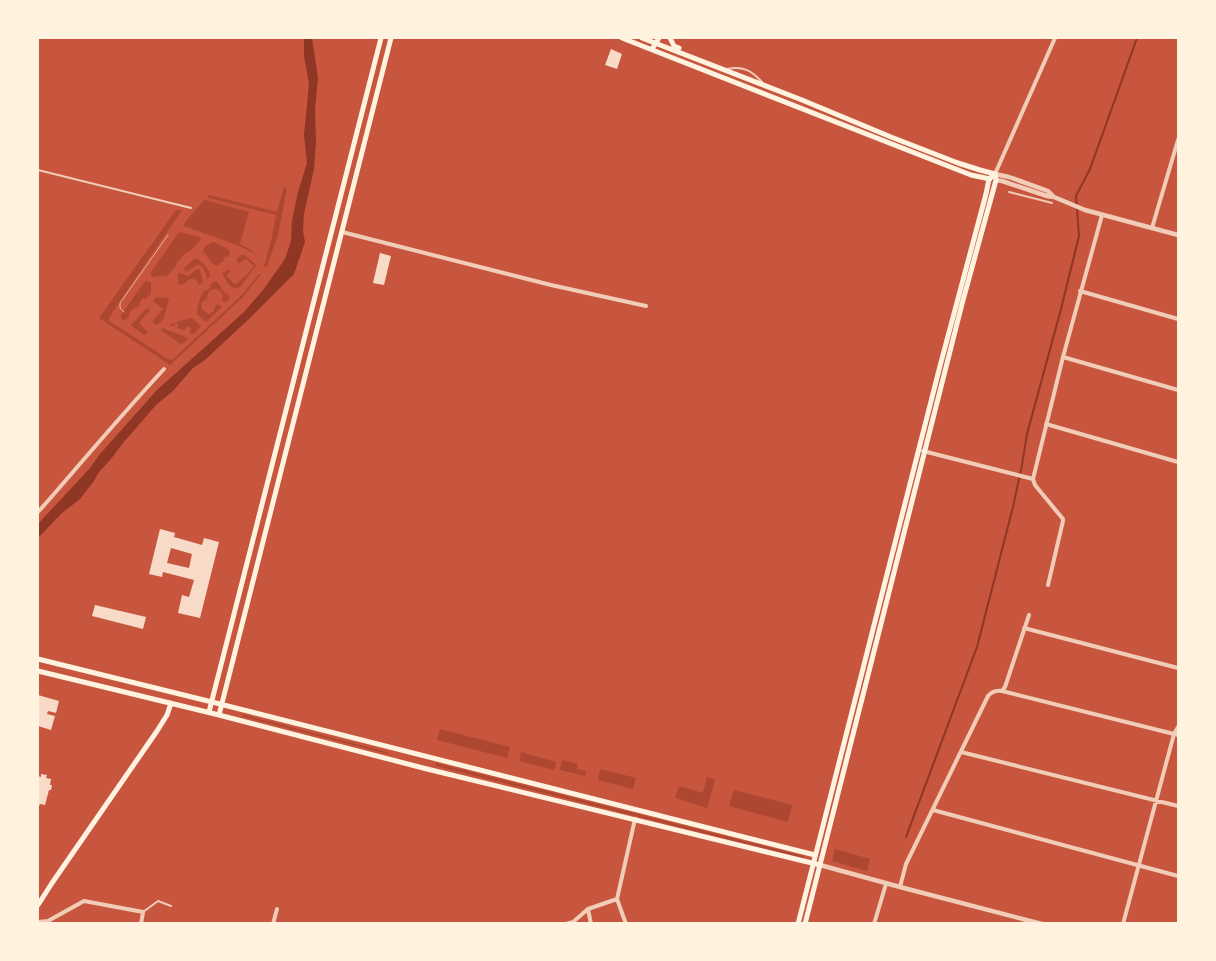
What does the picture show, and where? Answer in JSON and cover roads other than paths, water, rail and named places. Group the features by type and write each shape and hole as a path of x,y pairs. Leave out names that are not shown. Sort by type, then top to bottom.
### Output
{"main road":[{"path":"210,712 382,38"},
{"path":"219,715 391,38"},
{"path":"622,38 704,66 971,175 989,179 996,177"},
{"path":"642,38 696,59"},
{"path":"652,49 659,38"},
{"path":"670,38 674,46 689,53 704,66 722,70 765,86 996,177"},
{"path":"805,924 996,177"},
{"path":"798,924 989,179"},
{"path":"325,258 334,260"},
{"path":"257,526 266,528"},
{"path":"38,659 815,855 820,865"},
{"path":"38,671 210,712 427,768 820,865"},
{"path":"38,901 157,731 167,715 171,703"},
{"path":"427,768 429,758"}],"street":[{"path":"1055,38 996,177 1002,181 1054,197 1079,208 1178,235"},
{"path":"1152,228 1178,140"},
{"path":"1048,585 1063,519 1034,485 1033,479 1080,291 1102,215"},
{"path":"342,232 551,285 646,306"},
{"path":"1080,291 1178,319"},
{"path":"1063,357 1178,390"},
{"path":"38,512 164,369"},
{"path":"1046,424 1178,462"},
{"path":"918,450 1033,479"},
{"path":"1002,691 1029,615"},
{"path":"1024,628 1178,668"},
{"path":"900,888 906,864 991,693 1002,691 1176,734"},
{"path":"1123,924 1156,800 1178,727"},
{"path":"961,752 1178,806"},
{"path":"933,810 1178,876"},
{"path":"626,924 617,898 635,819"},
{"path":"820,865 900,888 1042,924"},
{"path":"874,924 886,884"},
{"path":"566,924 573,922 588,909 617,898"},
{"path":"38,922 48,921 84,901 142,912 141,924"},
{"path":"273,924 278,909"},
{"path":"588,909 591,924"}],"lane":[{"path":"38,170 192,208"},
{"path":"1009,192 1052,203"},
{"path":"142,912 158,901 171,906"}],"waterway":[{"path":"906,837 977,647 1013,507 1027,434 1079,236 1076,196 1090,169 1137,38"}],"tram line":[{"path":"124,312 120,308 120,303 168,235"}]}
